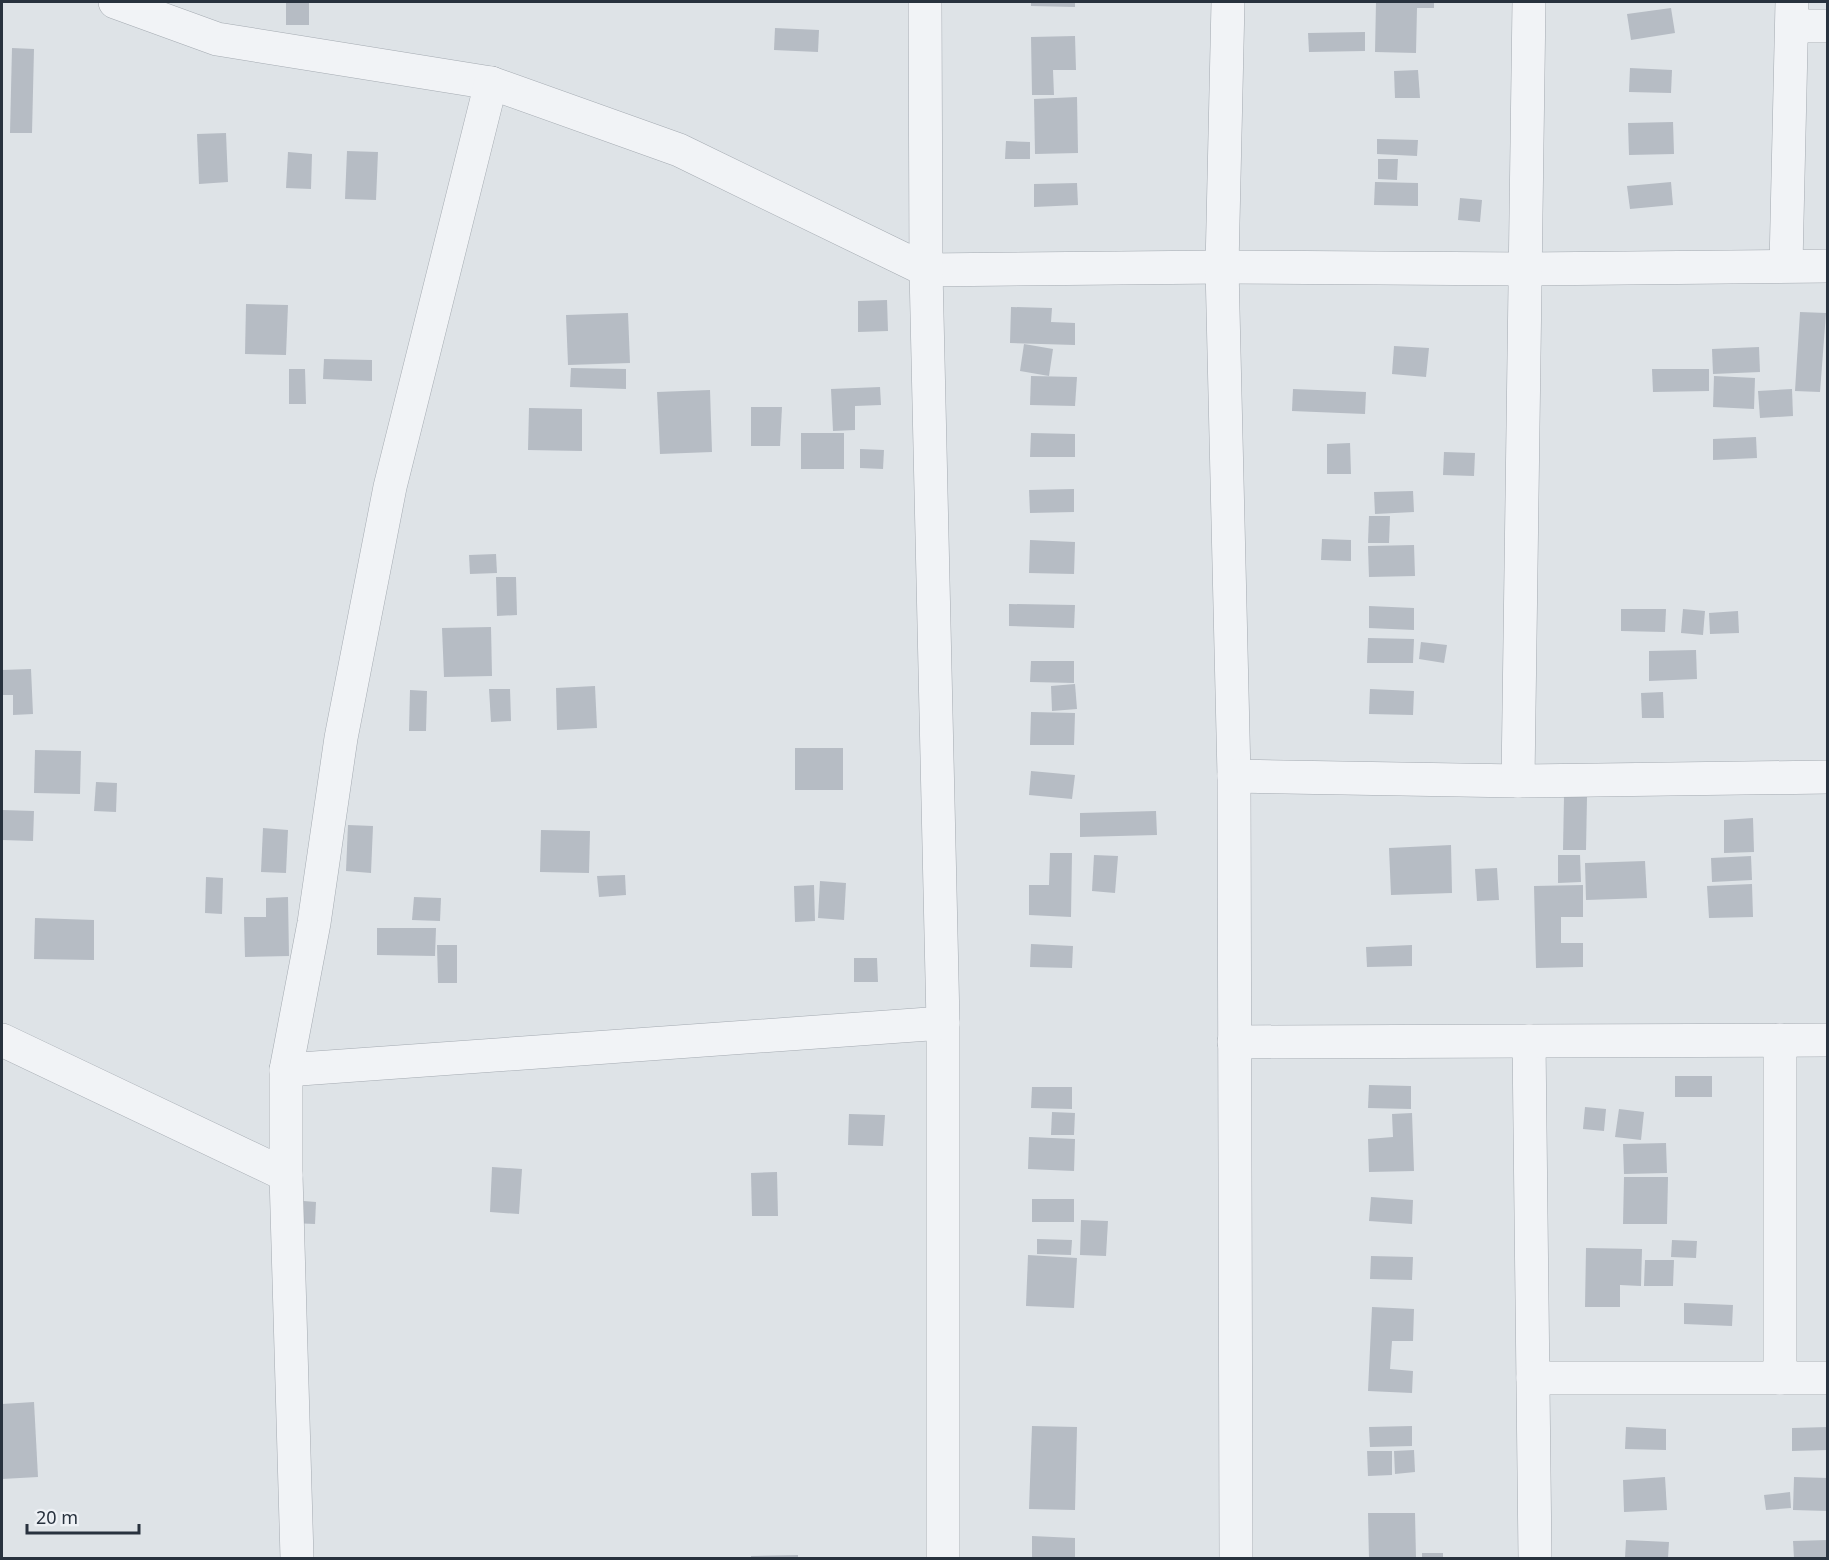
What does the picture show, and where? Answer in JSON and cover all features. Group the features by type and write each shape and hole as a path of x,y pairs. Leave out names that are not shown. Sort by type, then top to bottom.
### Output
{"street":[{"path":"116,2 217,39 491,83 679,150 926,270 1827,266"},
{"path":"925,2 926,270 943,1023 943,1558"},
{"path":"1228,2 1222,267 1234,776 1236,1558"},
{"path":"1518,781 1529,2"},
{"path":"1786,266 1792,14 1827,26"},
{"path":"297,1558 286,1175 286,1070 314,923 341,738 390,487 491,83"},
{"path":"1234,776 1518,781 1827,777"},
{"path":"286,1070 943,1023"},
{"path":"1780,1040 1780,1378"},
{"path":"1234,1042 1827,1040"},
{"path":"2,1041 286,1175"},
{"path":"1529,1041 1535,1558"},
{"path":"1533,1378 1827,1378"}],"building":[{"path":"286,2 309,2 309,25 286,25"},
{"path":"1031,2 1075,2 1075,7 1031,6"},
{"path":"1376,2 1434,2 1434,8 1417,8 1416,53 1375,52"},
{"path":"1671,8 1675,33 1631,40 1627,14"},
{"path":"775,28 819,30 818,52 774,50"},
{"path":"1365,32 1365,51 1309,52 1308,33"},
{"path":"1075,36 1076,70 1053,70 1054,95 1032,95 1031,37"},
{"path":"12,48 34,49 32,133 10,133"},
{"path":"1630,68 1672,70 1671,93 1629,92"},
{"path":"1418,70 1420,98 1395,98 1394,71"},
{"path":"1077,97 1078,153 1035,154 1034,99"},
{"path":"1673,122 1674,154 1629,155 1628,123"},
{"path":"226,133 228,182 199,184 197,134"},
{"path":"1377,139 1418,140 1417,156 1377,154"},
{"path":"1006,141 1030,142 1030,159 1005,159"},
{"path":"347,151 378,152 376,200 345,199"},
{"path":"288,152 312,154 311,189 286,188"},
{"path":"1378,159 1398,159 1397,180 1378,179"},
{"path":"1375,182 1418,183 1418,206 1374,205"},
{"path":"1671,182 1673,205 1630,209 1627,186"},
{"path":"1077,183 1078,205 1034,207 1034,184"},
{"path":"1460,198 1482,200 1480,222 1458,220"},
{"path":"887,300 888,331 858,332 858,301"},
{"path":"246,304 288,305 286,355 245,354"},
{"path":"1011,307 1052,308 1051,322 1075,323 1075,345 1010,343"},
{"path":"1800,312 1826,313 1820,392 1795,391"},
{"path":"628,313 630,363 568,365 566,315"},
{"path":"1024,344 1053,349 1049,376 1020,371"},
{"path":"1394,346 1429,348 1426,377 1392,374"},
{"path":"1759,347 1760,372 1713,374 1712,349"},
{"path":"324,359 372,360 372,381 323,379"},
{"path":"571,368 626,369 626,389 570,387"},
{"path":"289,369 305,369 306,404 289,404"},
{"path":"1652,369 1709,369 1709,391 1653,392"},
{"path":"1031,376 1077,377 1075,406 1030,405"},
{"path":"1714,376 1755,378 1754,409 1713,407"},
{"path":"880,387 881,405 855,406 855,430 833,431 831,389"},
{"path":"1293,389 1366,392 1365,414 1292,411"},
{"path":"1792,389 1793,416 1760,418 1758,391"},
{"path":"710,390 712,452 660,454 657,392"},
{"path":"751,407 782,407 780,446 751,446"},
{"path":"529,408 582,409 582,451 528,450"},
{"path":"801,433 844,433 844,469 801,469"},
{"path":"1031,433 1075,434 1075,457 1030,457"},
{"path":"1756,437 1757,458 1713,460 1713,439"},
{"path":"1350,443 1351,474 1327,474 1327,444"},
{"path":"860,449 884,450 883,469 860,468"},
{"path":"1444,452 1475,453 1474,476 1443,475"},
{"path":"1074,489 1074,512 1030,513 1029,490"},
{"path":"1413,491 1414,512 1375,514 1374,492"},
{"path":"1369,516 1390,516 1389,543 1368,543"},
{"path":"1322,539 1351,540 1351,561 1321,560"},
{"path":"1030,540 1075,542 1074,574 1029,573"},
{"path":"1414,545 1415,576 1369,577 1368,546"},
{"path":"496,554 497,573 470,574 469,555"},
{"path":"496,577 516,577 517,615 497,616"},
{"path":"1009,604 1075,605 1074,628 1009,626"},
{"path":"1369,606 1414,608 1414,630 1369,628"},
{"path":"1621,609 1666,609 1665,632 1621,631"},
{"path":"1683,609 1705,611 1703,635 1681,633"},
{"path":"1738,611 1739,633 1710,634 1709,613"},
{"path":"491,627 492,676 444,677 442,628"},
{"path":"1368,638 1414,639 1413,663 1367,663"},
{"path":"1421,642 1447,645 1444,663 1419,659"},
{"path":"1696,650 1697,679 1649,681 1649,651"},
{"path":"1031,661 1074,661 1074,683 1030,682"},
{"path":"31,669 33,714 13,715 13,695 2,695 2,670"},
{"path":"1075,684 1077,709 1052,711 1051,686"},
{"path":"595,686 597,728 557,730 556,688"},
{"path":"489,689 510,689 511,721 491,722"},
{"path":"1370,689 1414,691 1413,715 1369,714"},
{"path":"410,690 427,691 426,731 409,731"},
{"path":"1663,692 1664,718 1642,718 1641,693"},
{"path":"1031,712 1075,713 1074,745 1030,745"},
{"path":"795,748 843,748 843,790 795,790"},
{"path":"35,750 81,751 80,794 34,793"},
{"path":"1031,771 1075,775 1072,799 1029,795"},
{"path":"96,782 117,783 116,812 94,811"},
{"path":"1564,796 1587,797 1586,850 1563,850"},
{"path":"2,810 34,811 33,841 2,840"},
{"path":"1156,811 1157,835 1080,837 1080,813"},
{"path":"1753,818 1754,852 1724,853 1724,820"},
{"path":"348,825 373,826 371,873 346,871"},
{"path":"263,828 288,830 286,873 261,872"},
{"path":"541,830 590,831 589,873 540,872"},
{"path":"1451,845 1452,893 1391,895 1389,848"},
{"path":"1050,853 1072,853 1071,917 1029,915 1029,885 1049,885"},
{"path":"1094,855 1118,856 1115,893 1092,891"},
{"path":"1558,855 1580,855 1581,882 1558,883"},
{"path":"1751,856 1752,880 1712,882 1711,858"},
{"path":"1645,861 1647,898 1586,900 1585,863"},
{"path":"1497,868 1499,900 1477,901 1475,869"},
{"path":"625,875 626,895 599,897 597,876"},
{"path":"206,877 223,878 222,914 205,913"},
{"path":"820,881 846,883 844,920 818,918"},
{"path":"1752,884 1753,917 1709,918 1707,886"},
{"path":"814,885 815,921 795,922 794,886"},
{"path":"1583,885 1583,917 1561,917 1561,943 1583,943 1583,967 1536,968 1534,886"},
{"path":"288,897 289,956 245,957 244,917 266,917 266,898"},
{"path":"414,897 441,898 440,921 412,920"},
{"path":"35,918 94,920 94,960 34,959"},
{"path":"377,928 436,928 435,956 377,955"},
{"path":"1031,944 1073,946 1072,968 1030,967"},
{"path":"437,945 457,945 457,983 438,983"},
{"path":"1412,945 1412,966 1367,967 1366,947"},
{"path":"854,958 877,958 878,982 854,982"},
{"path":"1675,1076 1712,1076 1712,1097 1675,1097"},
{"path":"1369,1085 1411,1086 1411,1109 1368,1108"},
{"path":"1032,1087 1072,1087 1072,1109 1031,1108"},
{"path":"1585,1107 1606,1109 1604,1131 1583,1129"},
{"path":"1619,1109 1644,1112 1641,1140 1615,1137"},
{"path":"1052,1112 1075,1113 1074,1135 1051,1135"},
{"path":"1412,1113 1414,1171 1369,1172 1368,1139 1393,1137 1392,1114"},
{"path":"849,1114 885,1115 883,1146 848,1145"},
{"path":"1029,1137 1075,1139 1074,1171 1028,1169"},
{"path":"1666,1143 1667,1173 1624,1174 1623,1144"},
{"path":"492,1167 522,1169 519,1214 490,1212"},
{"path":"777,1172 778,1216 752,1216 751,1173"},
{"path":"1624,1177 1668,1177 1667,1224 1623,1224"},
{"path":"1371,1197 1413,1200 1412,1224 1369,1221"},
{"path":"1032,1199 1074,1199 1074,1222 1032,1222"},
{"path":"291,1200 316,1202 315,1224 291,1223"},
{"path":"1081,1220 1108,1221 1106,1256 1080,1255"},
{"path":"1037,1239 1072,1240 1071,1255 1037,1254"},
{"path":"1672,1240 1697,1241 1696,1258 1671,1257"},
{"path":"1586,1248 1642,1249 1641,1286 1620,1285 1620,1307 1585,1307"},
{"path":"1028,1255 1077,1258 1074,1308 1026,1306"},
{"path":"1371,1256 1413,1257 1412,1280 1370,1279"},
{"path":"1645,1260 1674,1260 1673,1286 1644,1286"},
{"path":"1684,1303 1733,1305 1732,1326 1684,1324"},
{"path":"1372,1307 1414,1309 1413,1341 1392,1341 1390,1369 1413,1371 1412,1393 1368,1391"},
{"path":"34,1402 38,1477 2,1479 2,1404"},
{"path":"1032,1426 1077,1427 1075,1510 1029,1509"},
{"path":"1412,1426 1412,1446 1370,1447 1369,1427"},
{"path":"1626,1427 1666,1429 1666,1450 1625,1449"},
{"path":"1828,1427 1828,1450 1792,1451 1792,1428"},
{"path":"1414,1450 1415,1472 1395,1474 1394,1451"},
{"path":"1367,1451 1392,1451 1392,1475 1368,1476"},
{"path":"1665,1477 1667,1510 1624,1512 1623,1480"},
{"path":"1794,1477 1828,1478 1828,1511 1793,1510"},
{"path":"1790,1492 1791,1508 1766,1510 1764,1495"},
{"path":"1368,1513 1415,1513 1416,1558 1369,1558"},
{"path":"1032,1536 1075,1538 1075,1558 1032,1558"},
{"path":"1626,1540 1669,1542 1668,1558 1625,1558"},
{"path":"1828,1540 1828,1558 1794,1558 1793,1541"},
{"path":"1422,1553 1443,1553 1443,1558 1422,1558"},
{"path":"798,1555 798,1558 751,1558 751,1556"}]}
